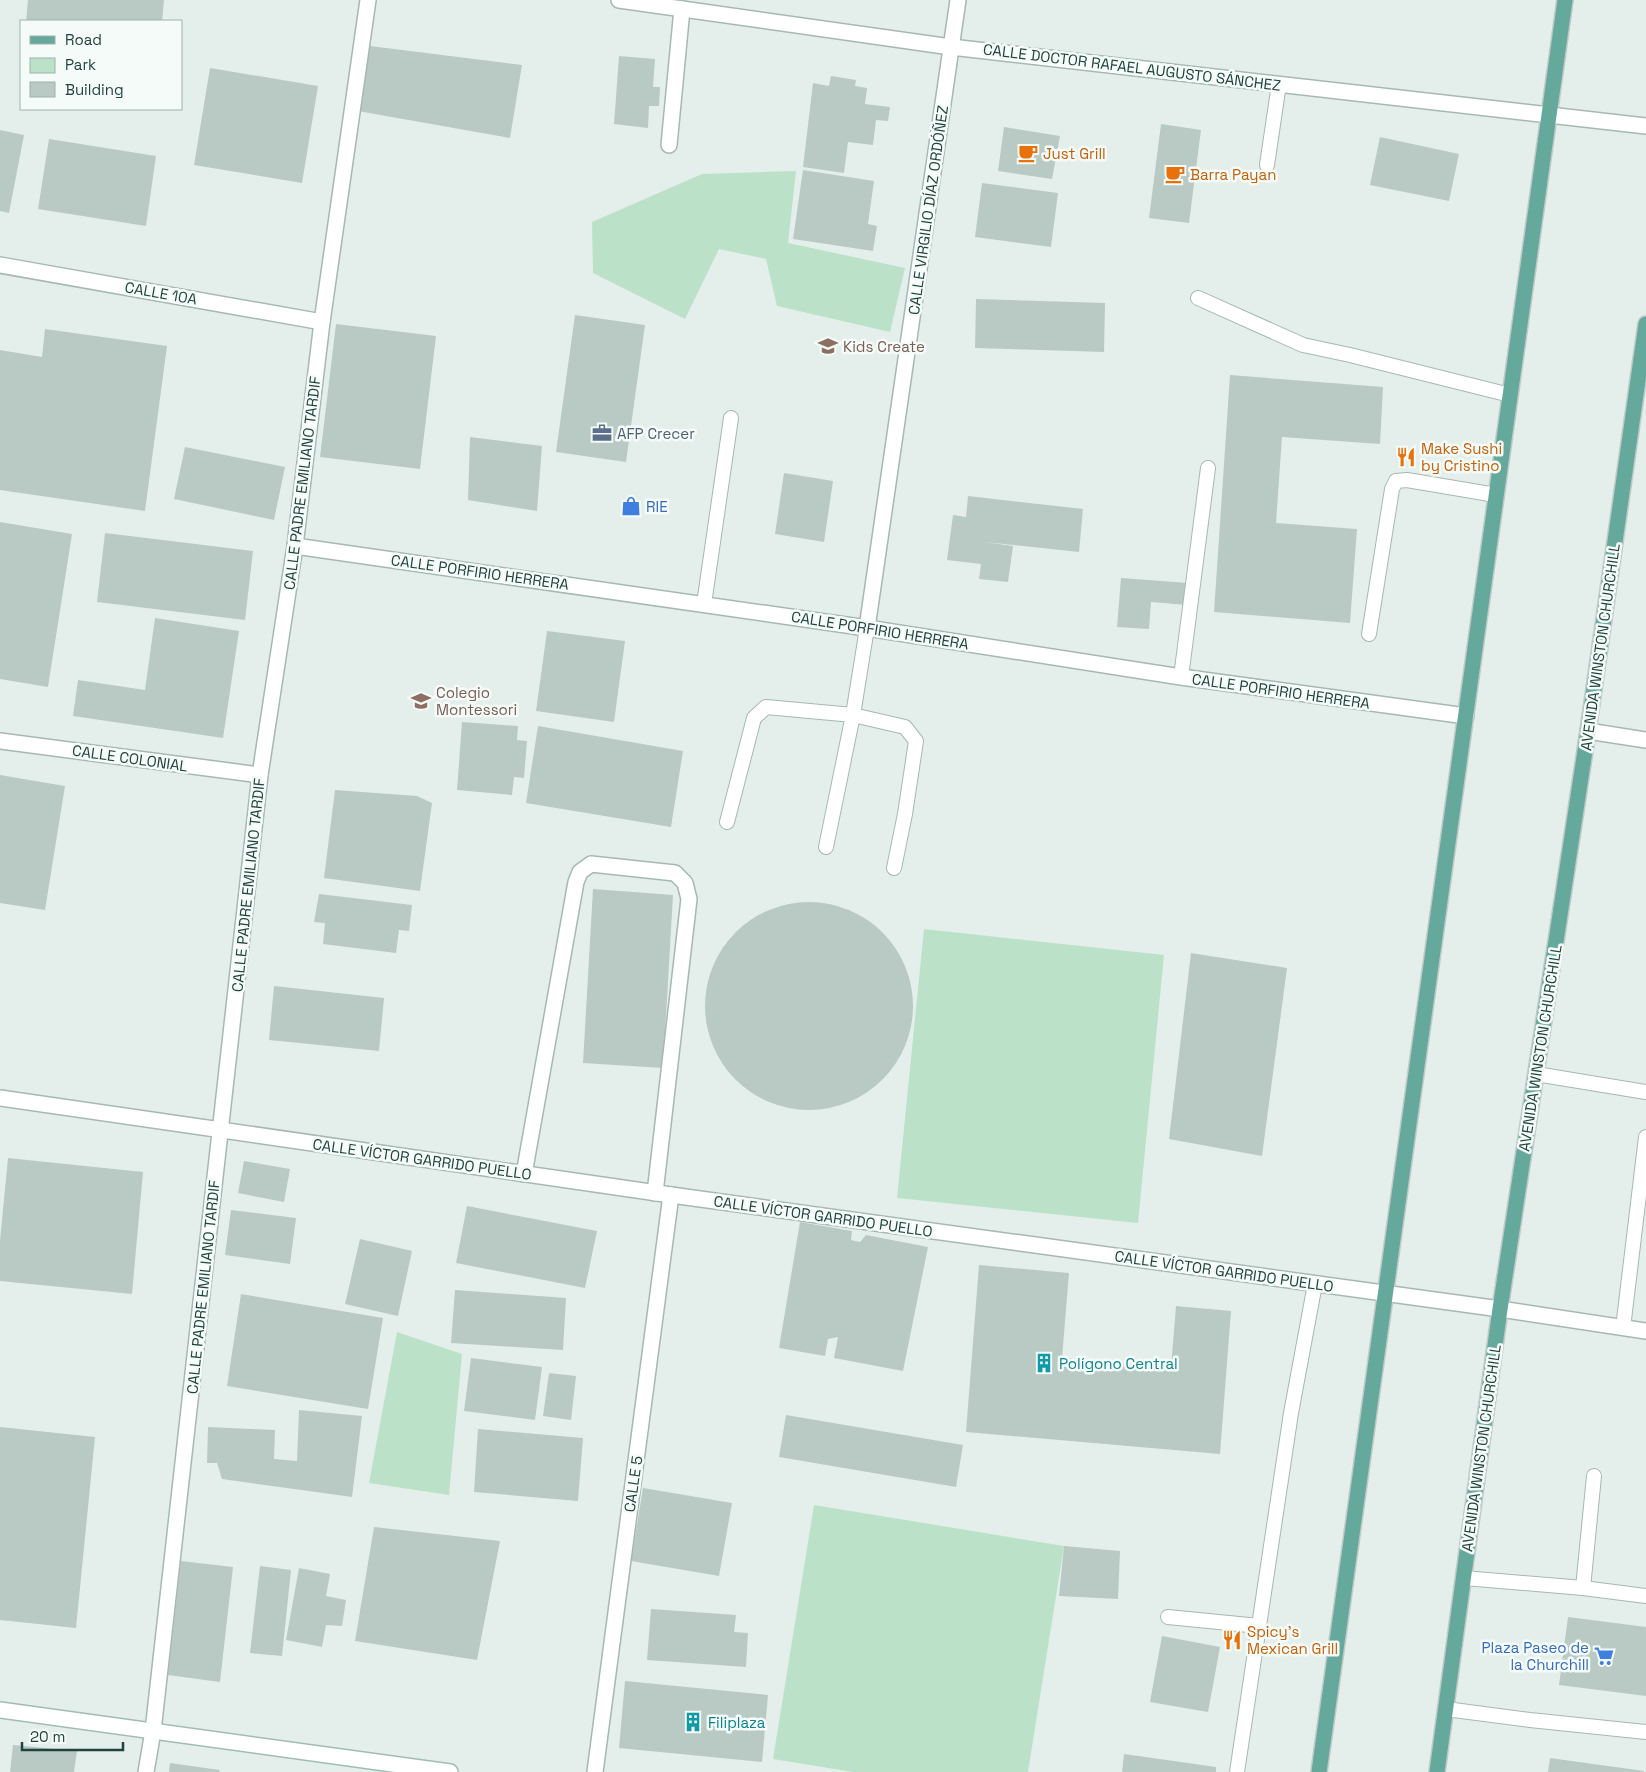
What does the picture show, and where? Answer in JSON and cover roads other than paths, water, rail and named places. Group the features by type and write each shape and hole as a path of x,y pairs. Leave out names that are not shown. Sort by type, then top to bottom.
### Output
{"main road":[{"path":"1319,1772 1565,0"},
{"name":"AVENIDA WINSTON CHURCHILL","path":"1437,1772 1500,1309 1588,731 1646,324"}],"street":[{"name":"CALLE PADRE EMILIANO TARDIF","path":"146,1772 153,1731 260,775 295,546 322,322 368,0"},
{"name":"CALLE DOCTOR RAFAEL AUGUSTO SÁNCHEZ","path":"618,0 951,47 1646,126"},
{"name":"CALLE VIRGILIO DÍAZ ORDÓÑEZ","path":"868,628 958,0"},
{"path":"669,145 682,9"},
{"name":"CALLE 10A","path":"0,265 322,322"},
{"name":"CALLE PORFIRIO HERRERA","path":"295,546 868,628 1181,677 1466,716"},
{"path":"1588,731 1646,740"},
{"name":"CALLE COLONIAL","path":"0,741 260,775"},
{"path":"524,1174 576,882 580,872 591,864 675,873 685,883 689,899 654,1193"},
{"name":"CALLE VÍCTOR GARRIDO PUELLO","path":"0,1098 654,1193 1386,1293 1646,1331"},
{"name":"CALLE 5","path":"595,1772 671,1195"},
{"path":"0,1710 395,1768 450,1772"}],"lane":[{"path":"1267,165 1279,84"},
{"path":"1198,298 1303,346 1350,355 1510,396"},
{"path":"704,604 730,418"},
{"path":"1181,677 1208,468"},
{"path":"1369,634 1392,489 1396,481 1406,480 1496,495"},
{"path":"826,847 853,715 868,628"},
{"path":"727,822 754,718 766,707 853,715 905,727 916,741 905,814 894,868"},
{"path":"1536,1074 1646,1092"},
{"path":"1622,1328 1642,1197 1646,1137"},
{"path":"1237,1772 1291,1413 1315,1284"},
{"path":"1583,1588 1594,1476"},
{"path":"1464,1578 1583,1588 1646,1596"},
{"path":"1168,1617 1259,1626"},
{"path":"1446,1709 1646,1732"}],"place":[{"name":"Just Grill","path":"1028,153"},
{"name":"Barra Payan","path":"1175,174"},
{"name":"Kids Create","path":"828,346"},
{"name":"AFP Crecer","path":"602,433"},
{"name":"Make Sushi by Cristino","path":"1406,457"},
{"name":"RIE","path":"631,506"},
{"name":"Colegio Montessori","path":"421,701"},
{"name":"Polígono Central","path":"1044,1363"},
{"name":"Spicy's Mexican Grill","path":"1232,1640"},
{"name":"Plaza Paseo de la Churchill","path":"1604,1656"},
{"name":"Filiplaza","path":"693,1722"}]}
